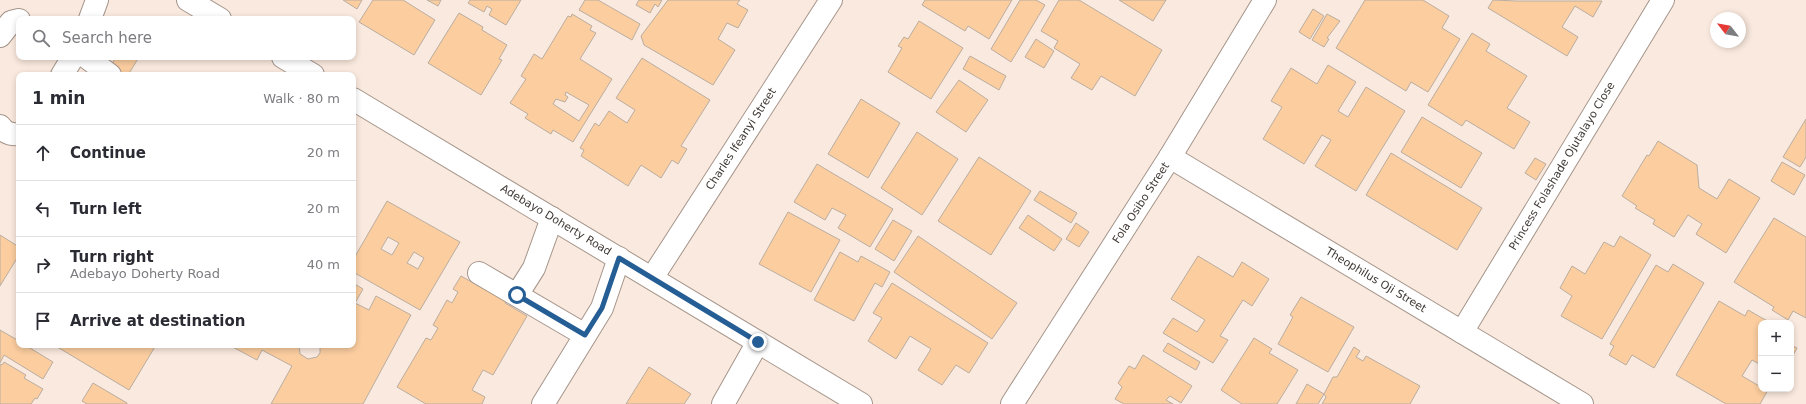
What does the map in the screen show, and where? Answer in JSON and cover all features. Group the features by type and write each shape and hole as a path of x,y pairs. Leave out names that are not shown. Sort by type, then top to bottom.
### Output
{"street":[{"path":"91,16 97,0"},
{"path":"188,0 215,16"},
{"name":"Charles Ifeanyi Street","path":"652,278 831,0"},
{"name":"Fola Osibo Street","path":"1012,404 1170,157 1265,0"},
{"name":"Princess Folashade Ojutalayo Close","path":"1462,332 1663,0"},
{"path":"0,36 11,22 16,20"},
{"path":"64,72 71,60"},
{"path":"90,60 106,72"},
{"name":"Adebayo Doherty Road","path":"356,101 758,342 853,402"},
{"path":"0,126 4,131 13,135 16,134"},
{"name":"Theophilus Oji Street","path":"1170,157 1582,404"},
{"path":"517,295 534,268 552,218"},
{"path":"543,404 602,308 619,258"},
{"path":"479,273 585,335"},
{"path":"723,404 758,342"}],"building":[{"path":"343,0 362,0 357,9"},
{"path":"373,0 403,0 435,20 414,55 359,22"},
{"path":"427,0 441,0 438,6"},
{"path":"470,0 521,0 506,25 489,15 492,9 487,6 484,12 468,3"},
{"path":"585,0 598,0 640,24 632,40 579,10"},
{"path":"639,0 662,0 658,7 655,4 650,13 636,5"},
{"path":"668,0 740,0 737,4 748,10 738,28 727,23 718,39 735,50 713,85 644,45 641,36"},
{"path":"925,0 1012,0 989,39 968,26 965,31 922,5"},
{"path":"1020,0 1036,0 1045,5 1011,62 991,49"},
{"path":"1059,0 1079,0 1162,50 1135,96 1101,76 1092,90 1071,78 1080,64 1054,48 1058,41 1041,31"},
{"path":"1119,0 1166,0 1153,21"},
{"path":"1365,0 1423,0 1449,16 1442,28 1460,39 1428,92 1411,82 1406,91 1336,48"},
{"path":"1493,0 1602,1 1593,17 1575,6 1562,27 1578,37 1567,56 1488,8"},
{"path":"1313,9 1324,16 1310,39 1299,32"},
{"path":"459,13 483,27 482,30 507,45 499,59 502,60 481,95 428,63"},
{"path":"572,14 592,26 590,30 596,33 580,59 612,79 573,142 553,130 551,134 525,118 528,114 510,103 526,79 521,76 534,54 542,59 568,16 571,17","holes":["566,92 589,105 579,121 553,104 556,99 565,102 568,97 565,95"]},
{"path":"1327,14 1340,21 1327,38 1329,39 1324,47 1312,40"},
{"path":"919,21 963,48 931,99 888,72 902,48 898,46 904,37 908,39"},
{"path":"1472,33 1490,44 1486,51 1527,76 1507,108 1530,122 1514,149 1466,120 1462,126 1428,105"},
{"path":"1036,39 1054,51 1044,68 1025,57"},
{"path":"970,56 1006,76 999,90 963,69"},
{"path":"642,58 710,100 681,146 687,149 678,164 672,160 661,178 641,165 628,186 581,156 584,150 580,148 595,123 599,126 609,111 627,123 635,110 616,98"},
{"path":"114,60 137,60 130,72 108,71"},
{"path":"1328,65 1356,82 1338,111 1348,117 1366,87 1405,111 1356,191 1315,166 1331,140 1322,135 1304,164 1263,139 1282,107 1271,101 1291,68 1317,84"},
{"path":"959,80 988,100 966,132 936,112"},
{"path":"861,99 900,123 868,178 828,154"},
{"path":"1422,117 1482,153 1461,188 1401,152"},
{"path":"1806,119 1806,157 1800,167 1783,157"},
{"path":"917,132 958,159 922,215 881,188"},
{"path":"1658,141 1697,165 1699,188 1717,199 1729,179 1760,198 1726,253 1696,234 1702,224 1688,215 1674,237 1653,224 1655,220 1635,208 1637,206 1622,196 1647,155 1649,156"},
{"path":"1391,153 1482,208 1457,250 1366,195"},
{"path":"979,157 1031,191 991,255 938,221"},
{"path":"1535,158 1546,164 1536,180 1525,173"},
{"path":"1782,162 1805,175 1794,195 1771,181"},
{"path":"817,164 893,209 870,247 838,228 846,215 832,208 825,220 794,202"},
{"path":"1040,191 1077,213 1071,223 1034,200"},
{"path":"387,201 460,242 420,310 356,274 356,255","holes":["388,237 399,243 392,255 381,249","414,252 424,258 418,269 407,263"]},
{"path":"788,212 840,240 811,292 759,264"},
{"path":"1028,215 1062,239 1054,251 1019,228"},
{"path":"1774,218 1806,237 1806,318 1793,311 1788,320 1772,310 1774,307 1734,282"},
{"path":"893,220 912,231 894,261 875,249"},
{"path":"1076,223 1089,232 1079,247 1066,239"},
{"path":"0,235 16,245 16,260 0,286"},
{"path":"918,236 1017,303 992,339 894,272"},
{"path":"1620,236 1651,255 1602,339 1561,316 1572,296 1560,288 1572,266 1585,274 1604,242 1614,247"},
{"path":"840,252 858,262 861,256 890,272 882,287 875,283 854,321 814,300"},
{"path":"1198,256 1233,277 1242,262 1269,279 1252,306 1243,300 1220,336 1228,340 1213,363 1163,333 1173,318 1197,332 1205,320 1171,299"},
{"path":"1673,264 1704,283 1654,368 1632,355 1626,365 1609,355 1614,346 1610,344 1656,265 1668,272"},
{"path":"461,276 484,289 486,284 509,297 505,303 527,316 493,375 483,370 472,390 485,397 482,404 426,404 397,387 426,338 431,340 438,328 433,325 447,300 452,303 458,292 453,289"},
{"path":"892,283 988,343 969,373 956,365 942,385 918,370 931,349 910,336 896,359 868,341 882,318 873,313"},
{"path":"356,285 363,289 356,301"},
{"path":"376,296 411,315 363,404 271,404 292,366 262,350 257,360 235,348 299,348 300,354 308,359 317,357 320,353 320,348 356,348 356,304 369,310"},
{"path":"1301,297 1354,327 1328,372 1278,344 1293,317 1290,315"},
{"path":"1719,301 1745,316 1748,310 1766,320 1758,320 1758,363 1752,360 1742,376 1758,385 1758,392 1767,392 1760,404 1726,404 1676,375"},
{"path":"0,330 16,339 16,348 30,348 53,362 43,379 4,355 0,363"},
{"path":"1254,338 1272,349 1269,353 1298,370 1277,404 1242,404 1221,390"},
{"path":"1168,343 1200,362 1196,370 1163,351"},
{"path":"1794,346 1797,348 1794,354"},
{"path":"1354,347 1360,351 1356,357 1363,361 1366,356 1420,386 1410,404 1322,404 1326,397 1324,394 1333,377 1337,377"},
{"path":"59,348 154,348 129,390"},
{"path":"1143,355 1192,386 1181,403 1170,396 1166,400 1173,404 1124,404 1115,399 1122,387 1118,383 1129,366 1135,369"},
{"path":"4,362 26,375 24,378 43,389 37,399 35,398 31,404 0,404 0,364 2,365"},
{"path":"649,367 691,394 684,404 626,404"},
{"path":"93,383 127,404 87,404 82,401"},
{"path":"1307,384 1324,394 1318,404 1296,404"}],"route":[{"path":"517,295 585,335 602,308 619,258 758,342"}]}
